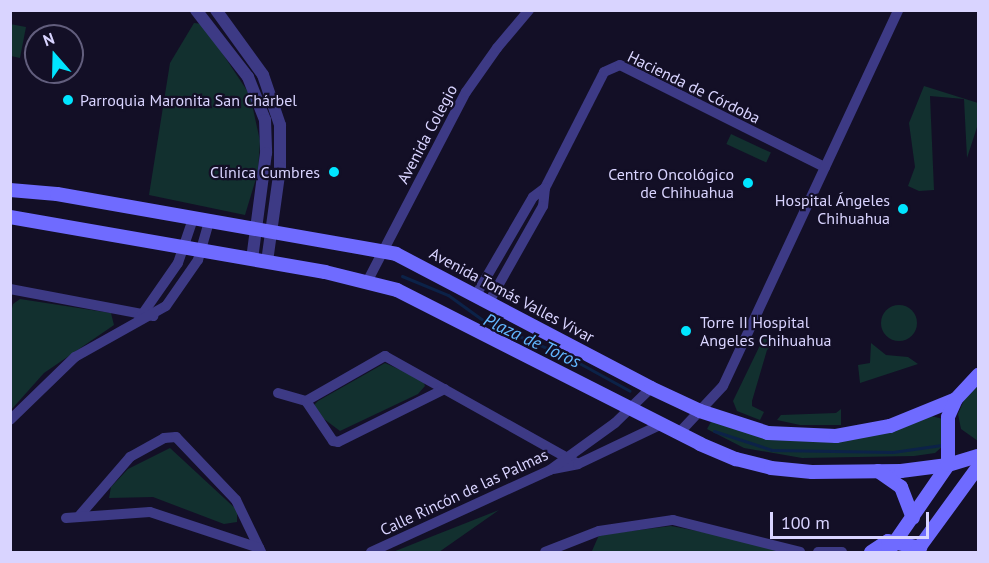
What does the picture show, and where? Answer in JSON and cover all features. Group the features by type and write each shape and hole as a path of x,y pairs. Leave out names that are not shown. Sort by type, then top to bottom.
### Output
{"main road":[{"name":"Avenida Tomás Valles Vivar","path":"10,190 40,192 408,258 651,388 700,411 768,433 836,436 890,426 956,399 975,378"},
{"path":"10,217 186,246 367,282 422,301 631,409 736,459 771,468 812,472 878,471 948,465 978,456"},
{"path":"888,552 948,465 948,417 956,399"},
{"path":"871,552 881,544 897,541 918,550 978,467"},
{"path":"878,471 901,487 913,518"}],"street":[{"path":"196,10 248,77 261,106 266,153 252,259"},
{"path":"216,10 254,59 277,112 282,152 267,262"},
{"name":"Avenida Colegio","path":"367,282 466,92 496,48 529,10"},
{"path":"680,433 723,386 898,10"},
{"name":"Hacienda de Córdoba","path":"489,302 543,207 545,188 604,72 620,65 825,167"},
{"name":"Hacienda de Córdoba","path":"476,295 533,197 545,188"},
{"path":"144,317 171,276 186,246 193,219"},
{"path":"10,420 68,363 144,317 184,284 202,249 209,222"},
{"path":"171,276 184,284"},
{"path":"10,289 144,317"},
{"path":"306,401 381,357 445,389 578,464"},
{"name":"Calle Rincón de las Palmas","path":"371,552 550,470 607,430 651,388"},
{"path":"278,393 306,401 333,441 338,442 445,389"},
{"path":"550,470 578,464 662,424"},
{"path":"607,430 616,446"},
{"path":"80,515 130,457 172,436 180,439 236,500 260,550"},
{"path":"66,518 80,515 150,512 260,550"},
{"path":"545,552 566,542 616,527 673,520 800,552"},
{"path":"566,542 575,552"},
{"path":"818,552 842,552"}],"green space":[{"path":"194,23 203,24 250,95 260,141 258,172 245,215 149,195 170,63"},
{"path":"10,24 24,27 20,58 11,56"},
{"path":"924,86 978,103 978,124 967,158 964,99 930,96 934,190 919,191 908,186 915,167 909,123"},
{"path":"731,134 771,153 766,163 726,144"},
{"path":"20,299 111,313 114,325 44,373 11,410 10,317 13,304"},
{"path":"899,305 912,310 917,323 912,336 899,341 886,336 881,323 886,310"},
{"path":"771,337 774,344 767,350 752,401 752,406 764,412 760,420 737,411 733,401 763,339"},
{"path":"871,343 886,355 908,357 918,364 860,383 858,365 870,363"},
{"path":"385,363 423,380 425,386 418,394 340,431 316,413 314,405 318,401"},
{"path":"978,384 978,441 961,429 958,414 965,398"},
{"path":"841,409 841,425 800,425 777,420 781,415 836,413"},
{"path":"927,415 943,419 943,446 935,453 914,456 802,458 744,448 707,429 712,420 810,439"},
{"path":"170,448 237,510 237,522 224,524 153,497 109,498 111,487 128,469"},
{"path":"499,510 439,552 393,552 433,536"},
{"path":"671,526 785,552 592,551 599,535"}],"waterway":[{"name":"Plaza de Toros","path":"402,276 448,295 484,321 570,358 630,391"},
{"name":"Plaza de Toros","path":"714,431 772,450 893,452 941,445"}],"place":[{"name":"Parroquia Maronita San Chárbel","path":"68,100"},
{"name":"Clínica Cumbres","path":"334,172"},
{"name":"Centro Oncológico de Chihuahua","path":"748,183"},
{"name":"Hospital Ángeles Chihuahua","path":"903,209"},
{"name":"Torre II Hospital Angeles Chihuahua","path":"686,331"}]}
